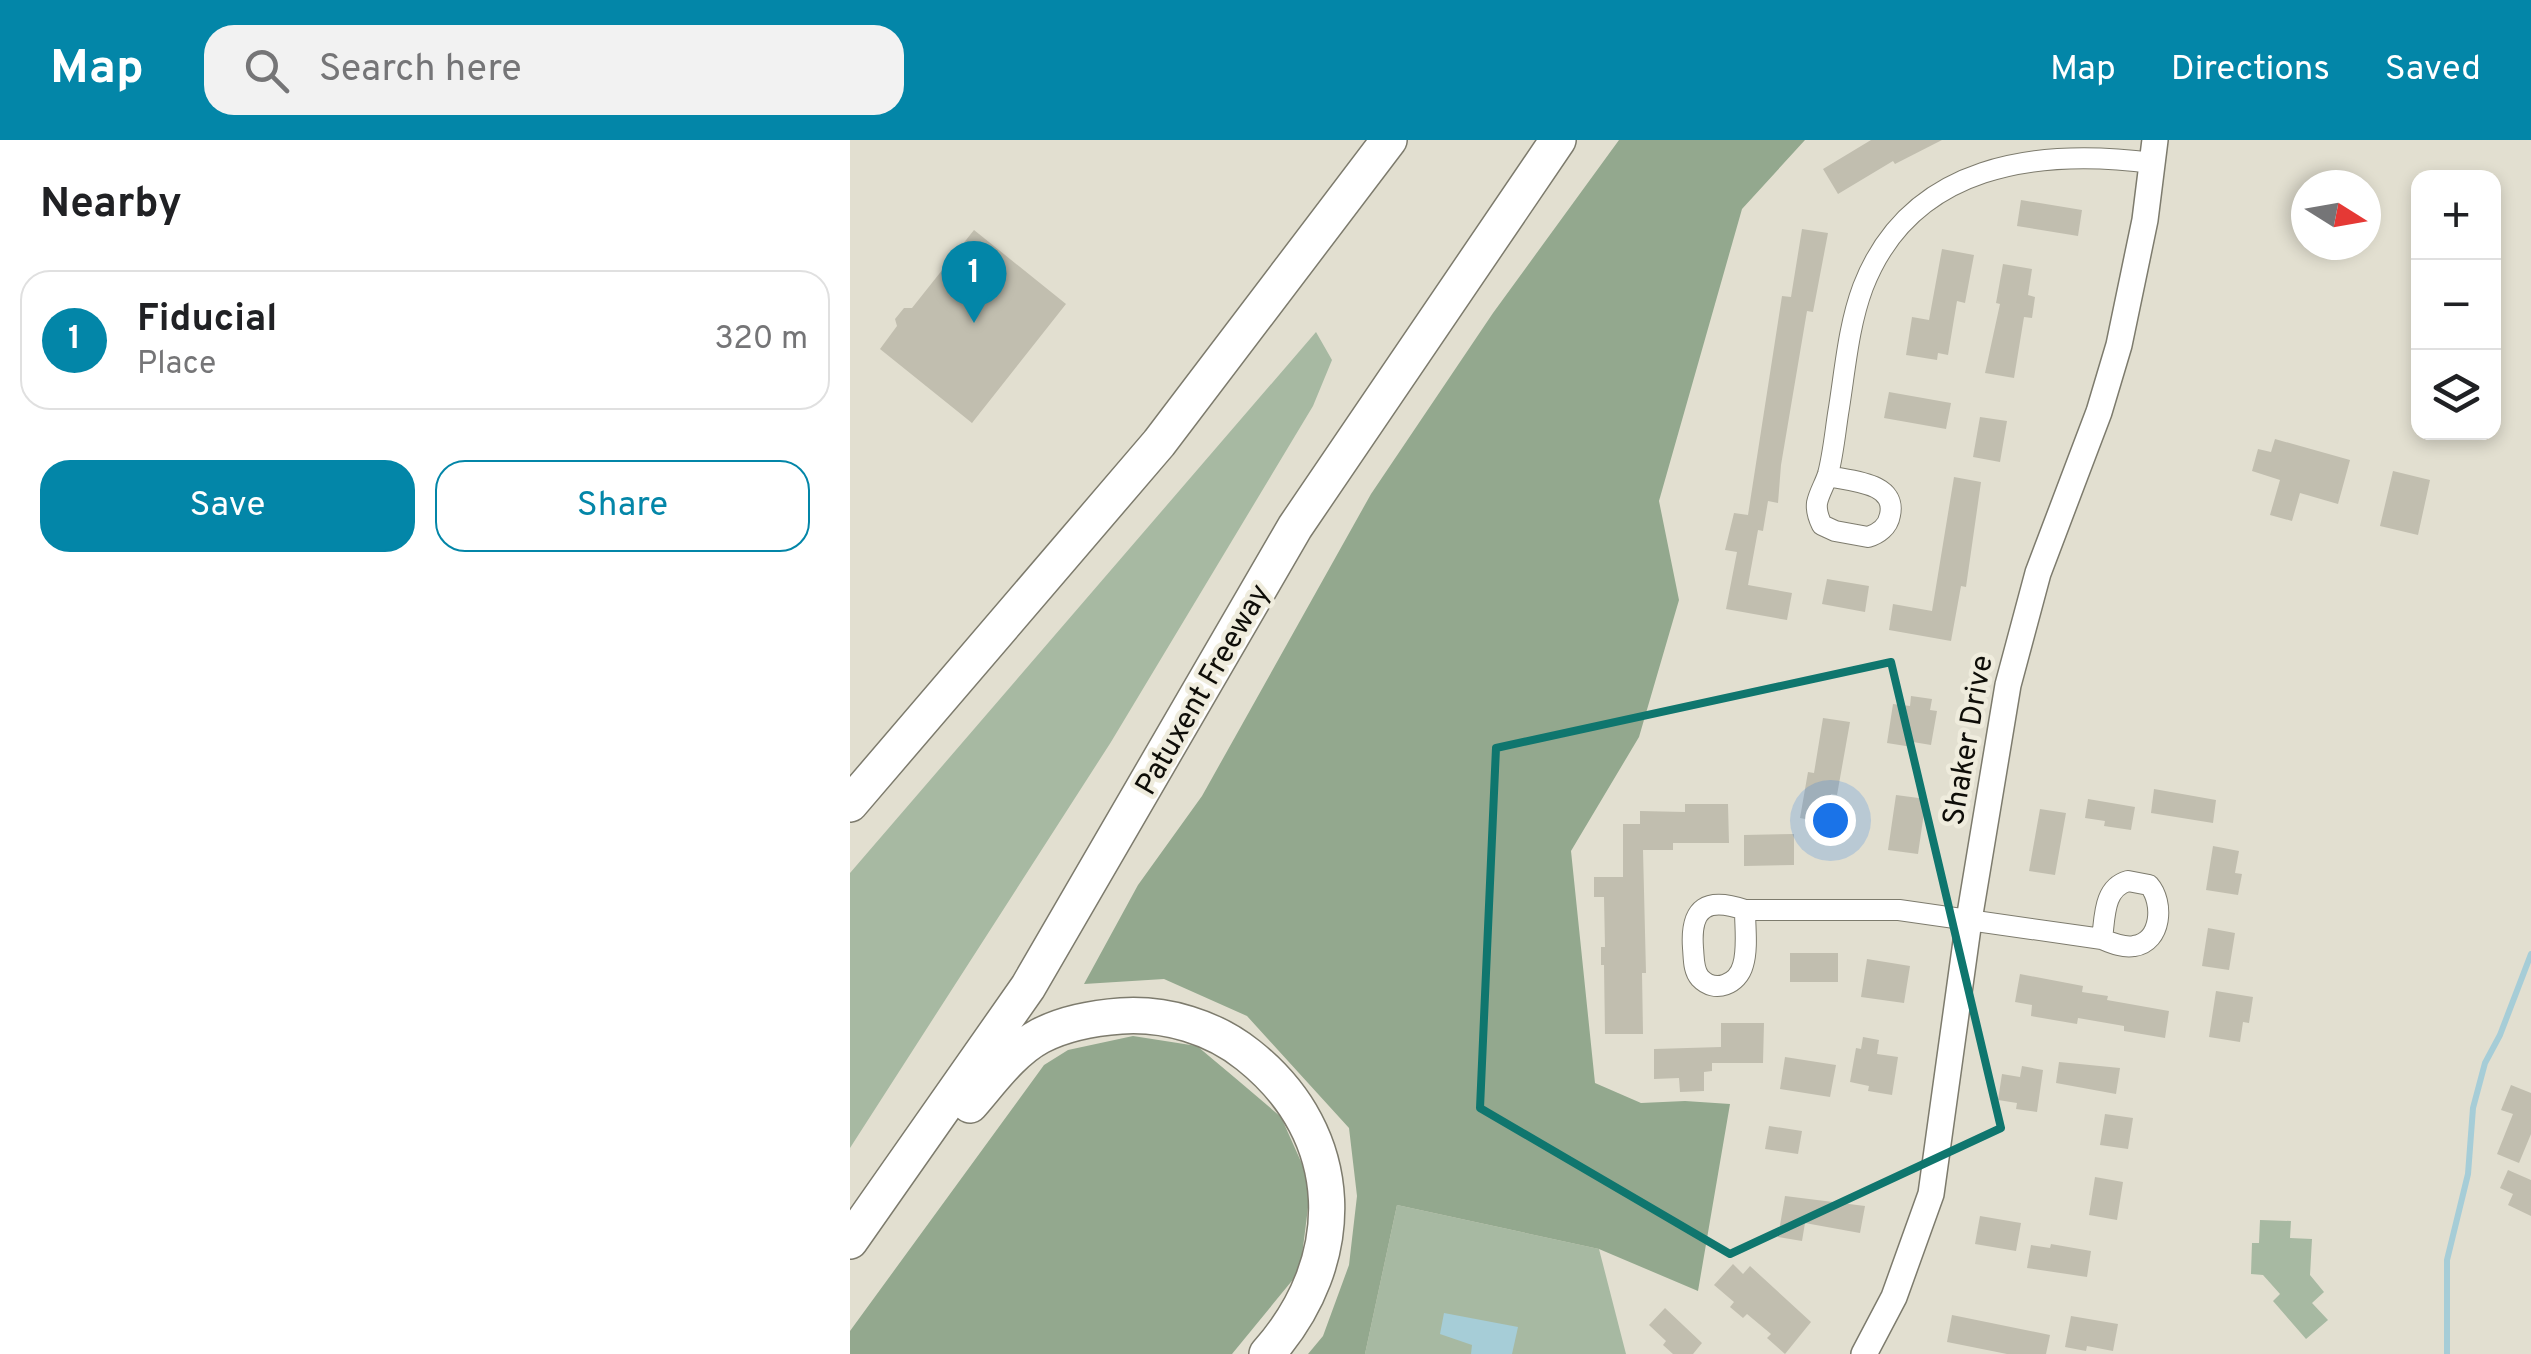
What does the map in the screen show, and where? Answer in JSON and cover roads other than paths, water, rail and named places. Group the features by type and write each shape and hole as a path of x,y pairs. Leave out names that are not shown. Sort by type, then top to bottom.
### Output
{"highway":[{"path":"850,804 1159,443 1389,140"},
{"name":"Patuxent Freeway","path":"850,1244 1028,987 1296,526 1558,140"},
{"path":"850,1244 995,1077 1039,1037 1066,1025 1099,1018 1170,1018 1204,1029 1259,1063 1286,1090 1306,1120 1318,1149 1328,1213 1318,1271 1304,1306 1267,1354"}],"street":[{"path":"1828,476 1857,307 1874,260 1895,230 1948,188 2006,164 2154,151"},
{"name":"Shaker Drive","path":"1873,1351 1910,1258 1930,1194 1996,746 2019,635 2119,346 2133,288 2154,151"},
{"path":"1745,910 1866,908 2102,939"}],"water":[{"path":"1444,1313 1518,1327 1512,1354 1471,1354 1472,1345 1440,1334"}],"waterway":[{"path":"2447,1354 2447,1260 2468,1174 2473,1108 2485,1063 2531,954"}],"place":[{"name":"Fiducial","path":"974,323"}]}
